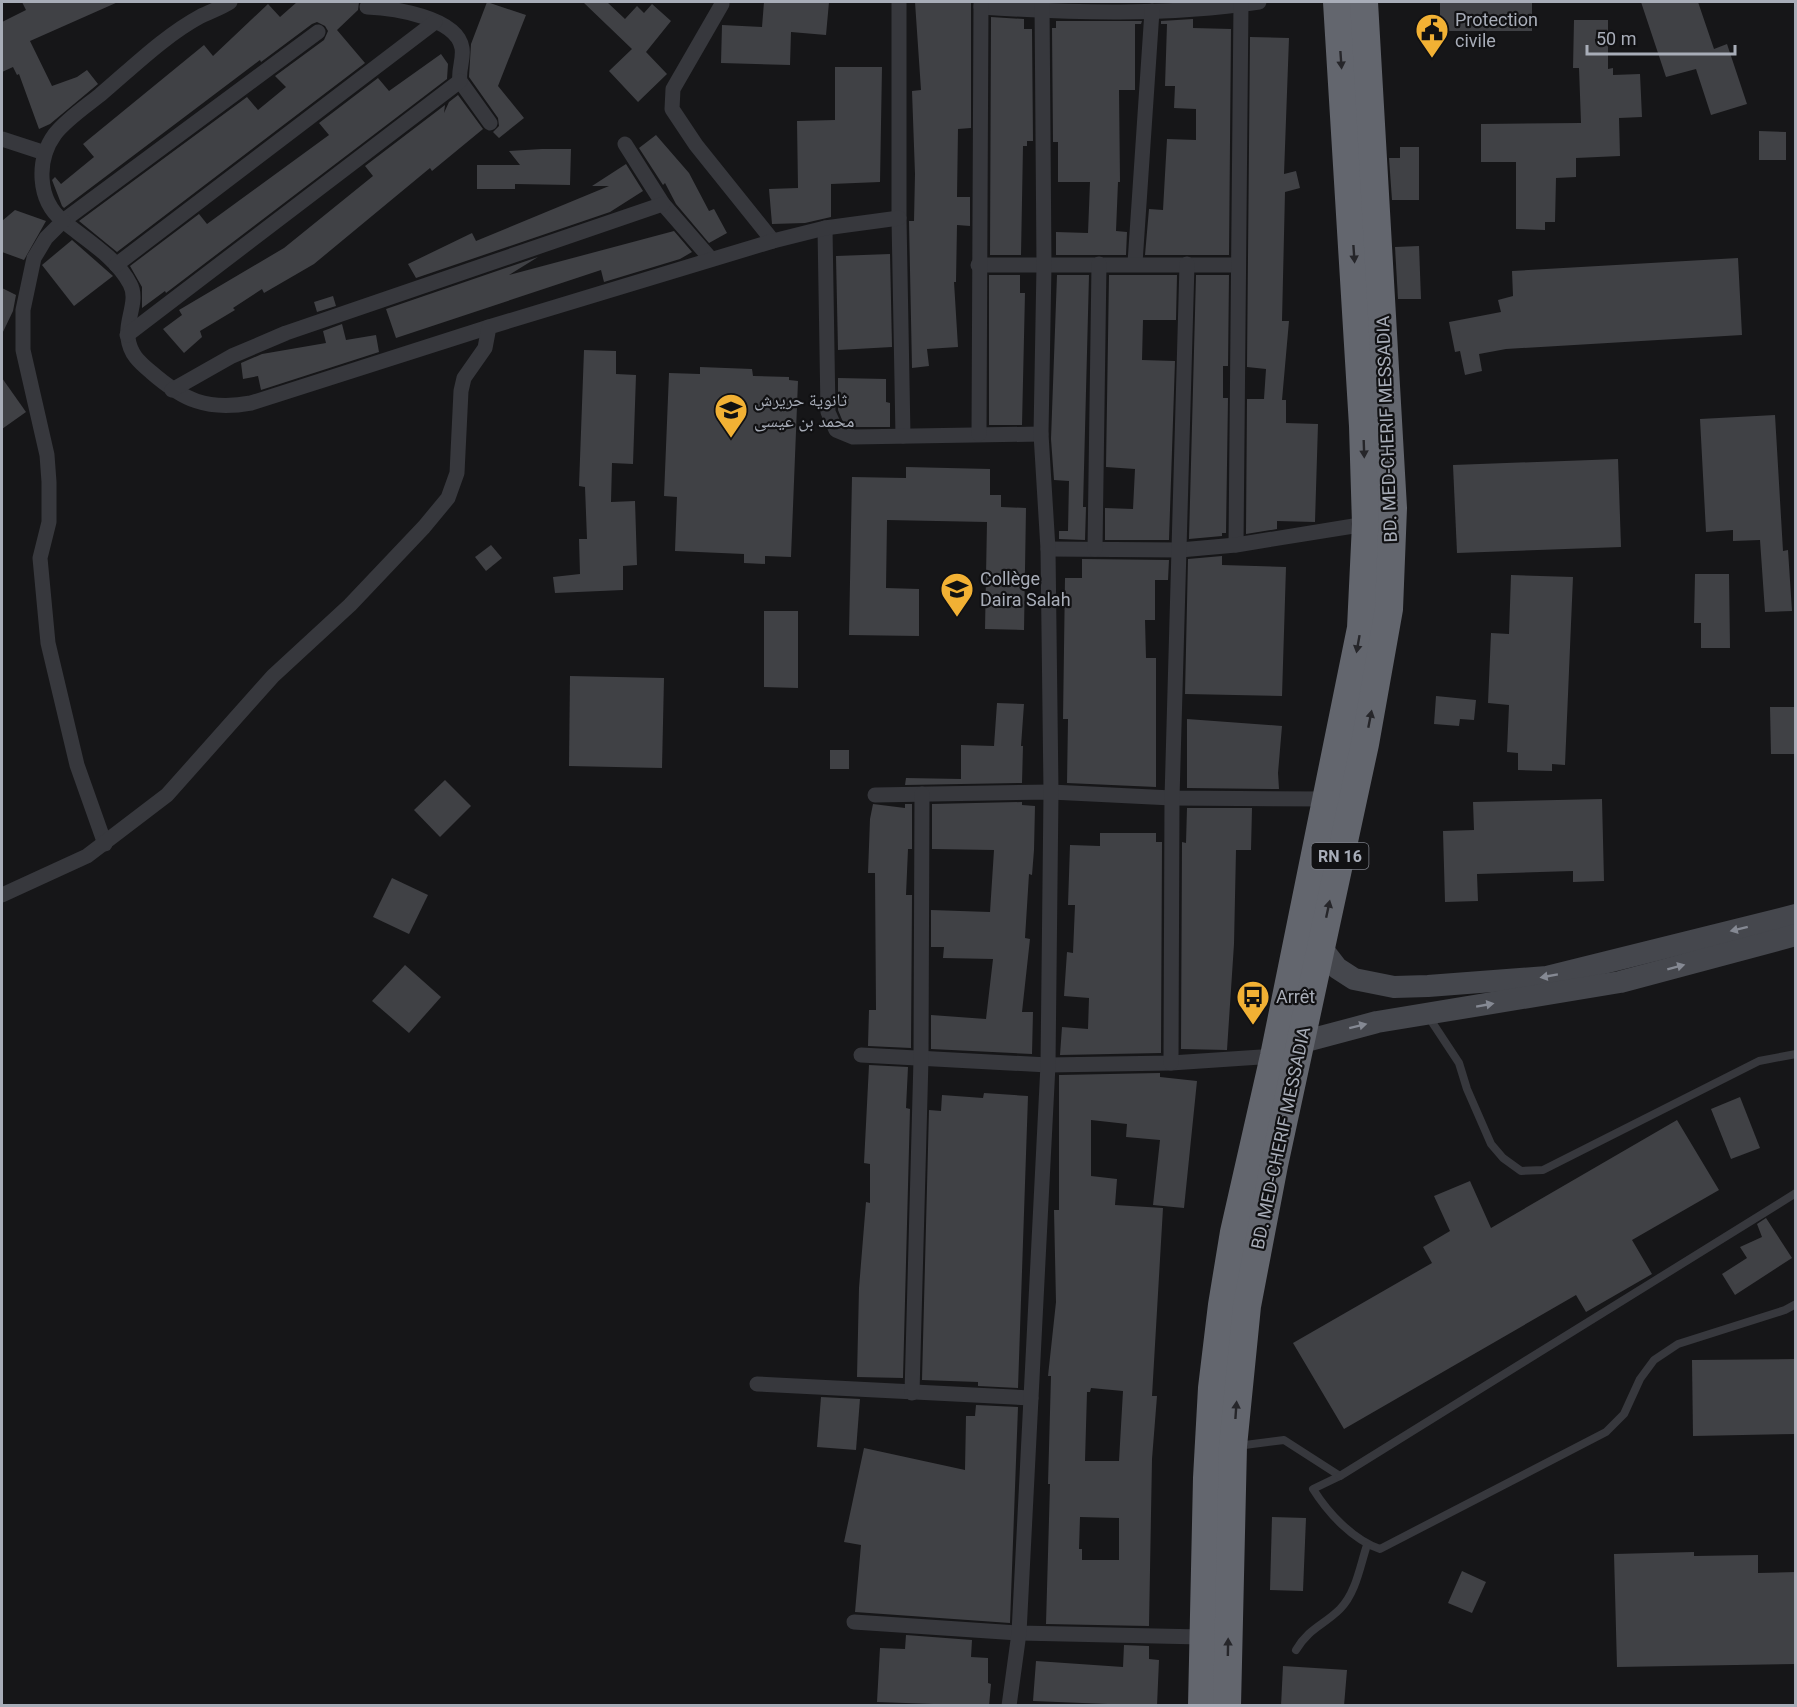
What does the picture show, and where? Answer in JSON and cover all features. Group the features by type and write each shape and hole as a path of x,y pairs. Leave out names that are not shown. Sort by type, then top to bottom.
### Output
{"highway":[{"name":"BD. MED-CHERIF MESSADIA","path":"1227,1706 1233,1446 1247,1306 1274,1165 1328,799 1361,628 1366,524 1357,301 1337,2"},
{"name":"BD. MED-CHERIF MESSADIA","path":"1202,1706 1202,1637 1212,1388 1234,1232 1291,1052 1320,946 1365,744 1389,609 1393,508 1364,2"}],"street":[{"path":"230,2 200,16 151,52 63,126 45,153 42,177 45,195 53,213 116,265 131,285 128,335 134,356 172,390 192,401 216,406 251,403 710,258 825,228 899,218"},
{"path":"899,2 899,218 903,436"},
{"path":"979,434 981,4 1152,11 1259,2"},
{"path":"1236,545 1241,3"},
{"path":"722,4 673,89 672,109 696,145 773,241"},
{"path":"1009,1706 1019,1633 1048,1065 1052,792 1048,549 1041,434 1044,264 1042,6"},
{"path":"367,7 413,12 435,21 458,39 462,46 460,81 490,123"},
{"path":"1135,263 1152,11"},
{"path":"116,265 435,21"},
{"path":"105,844 77,765 48,643 40,558 49,522 47,455 23,350 23,310 34,258 46,238 63,221 318,32"},
{"path":"128,335 460,81"},
{"path":"2,139 45,153"},
{"path":"625,144 663,204 710,258"},
{"path":"172,390 232,356 286,333 663,204"},
{"path":"825,228 828,412 832,424 843,435 853,437 1041,434"},
{"path":"978,265 1135,263 1238,265"},
{"path":"1095,549 1099,264"},
{"path":"1171,1064 1172,798 1187,264"},
{"path":"2,895 87,856 167,795 273,676 350,605 448,498 457,473 460,391 464,378 485,348 489,327"},
{"path":"1048,549 1180,550 1236,545 1366,524"},
{"path":"874,795 1052,792 1172,798 1328,799"},
{"path":"912,1393 921,1059 921,794"},
{"path":"1320,946 1337,968 1354,979 1394,987 1428,986 1547,977 1796,915"},
{"path":"861,1055 1048,1065 1171,1064 1291,1052 1377,1022 1620,982 1796,935"},
{"path":"757,1384 1031,1398"},
{"path":"854,1622 1019,1633 1202,1637"}],"lane":[{"path":"1427,1015 1459,1063 1467,1089 1491,1144 1503,1158 1521,1171 1543,1170 1759,1061 1796,1054"},
{"path":"1796,1193 1340,1476 1313,1489 1326,1510 1367,1545 1380,1549 1606,1432 1624,1414 1640,1379 1654,1360 1678,1344 1785,1310 1796,1304"},
{"path":"1233,1446 1284,1440 1340,1476"},
{"path":"1296,1650 1305,1635 1340,1609 1351,1592 1367,1545"}],"building":[{"path":"22,2 118,2 30,41 52,86 77,77 87,70 98,84 50,124 39,129 19,74 17,75 13,67 2,72 2,22 26,10"},
{"path":"297,2 359,2 358,10 337,30 365,63 117,252 79,221 247,97 258,110 286,87 275,76 324,40 328,31 325,26 317,22 312,24 261,62 260,60 64,208 62,206 52,180 55,177 61,184 94,157 83,144 204,45 213,56 268,4 280,17"},
{"path":"487,2 526,15 498,86 524,118 499,138 493,132 499,126 498,118 469,77 471,44"},
{"path":"583,2 607,2 625,19 637,6 644,13 652,4 671,21 646,52 667,74 638,102 609,71 632,49"},
{"path":"764,2 829,2 826,35 791,32 790,65 721,63 722,25 762,27"},
{"path":"915,2 971,2 971,128 958,129 957,197 970,197 970,226 957,225 956,282 954,282 958,347 927,349 929,366 912,368 909,221 914,221 915,174 912,91 921,90"},
{"path":"1440,2 1532,2 1532,31 1440,31"},
{"path":"1641,2 1698,2 1714,49 1727,44 1747,104 1711,115 1696,69 1666,77"},
{"path":"991,17 1024,19 1024,29 1032,29 1033,141 1027,141 1027,146 1023,146 1021,255 990,255"},
{"path":"1193,19 1193,28 1231,29 1229,255 1145,255 1149,209 1163,210 1167,139 1196,140 1196,109 1174,108 1175,86 1165,86 1167,24 1161,24 1161,21"},
{"path":"1574,20 1608,20 1608,69 1613,68 1613,75 1640,74 1642,117 1619,118 1620,156 1576,158 1576,177 1556,178 1555,222 1545,222 1545,230 1516,229 1516,162 1481,162 1481,124 1581,123 1579,68 1573,68"},
{"path":"1056,21 1142,21 1141,24 1135,24 1135,90 1119,90 1120,182 1118,182 1116,231 1127,232 1126,255 1056,255 1056,232 1088,233 1090,182 1058,182 1058,142 1053,142 1052,28 1056,28"},
{"path":"1250,37 1289,38 1284,174 1296,171 1300,188 1285,192 1282,321 1289,321 1282,400 1286,400 1286,423 1318,424 1315,522 1277,521 1277,529 1246,534 1247,399 1264,399 1266,369 1247,367"},
{"path":"441,54 448,64 447,79 166,293 165,291 142,308 142,287 130,266 199,214 207,224 329,135 319,123 378,78 389,91"},
{"path":"835,67 882,67 880,182 831,184 831,217 805,223 772,224 769,189 798,188 797,121 835,120"},
{"path":"458,95 483,129 432,171 430,168 314,264 264,293 262,289 233,308 235,310 200,331 202,337 184,353 163,329 182,315 179,310 284,248 373,176 365,166 445,105 444,113 449,102"},
{"path":"1759,131 1786,132 1786,160 1759,160"},
{"path":"656,135 689,173 709,211 714,209 727,233 709,243 676,204 665,183 663,185 639,148"},
{"path":"1400,147 1419,147 1419,200 1392,200 1389,158 1400,158"},
{"path":"571,149 570,185 515,184 515,189 477,189 477,165 520,165 509,151"},
{"path":"626,164 643,191 610,212 416,278 408,264 472,233 476,241 609,186 592,186"},
{"path":"15,210 46,221 24,260 2,252 2,221"},
{"path":"674,231 692,252 680,259 604,282 601,270 396,338 386,309 538,257 509,275"},
{"path":"72,240 113,276 74,306 42,265"},
{"path":"1419,246 1421,299 1398,299 1395,247"},
{"path":"890,254 892,347 838,350 836,256"},
{"path":"1738,258 1742,335 1506,349 1479,354 1482,371 1465,375 1460,351 1455,352 1449,322 1501,312 1498,300 1513,296 1512,271"},
{"path":"989,275 1020,275 1020,293 1025,293 1022,425 989,425"},
{"path":"1057,275 1089,275 1083,507 1086,507 1085,540 1059,539 1059,531 1068,531 1069,481 1054,480 1051,439"},
{"path":"1109,275 1177,275 1176,320 1143,320 1142,360 1175,361 1169,540 1105,540 1105,508 1133,509 1135,469 1106,467"},
{"path":"1196,275 1229,275 1228,366 1223,366 1223,398 1228,398 1226,533 1222,533 1222,536 1189,539"},
{"path":"2,288 16,295 13,311 2,334"},
{"path":"333,296 336,306 317,312 314,302"},
{"path":"342,324 346,340 376,335 379,352 261,390 258,376 243,379 241,363 262,354 326,343 323,331"},
{"path":"584,350 616,351 616,374 636,375 633,464 612,463 611,502 635,501 637,565 623,566 623,590 555,593 553,577 580,574 579,539 587,539 585,487 579,486"},
{"name":"ثانوية حريرش محمد بن عيسى","path":"700,367 752,369 753,376 789,377 789,380 798,381 791,557 765,556 765,564 744,563 744,554 675,551 677,497 664,496 669,373 700,374"},
{"path":"2,378 26,412 2,429"},
{"path":"838,378 886,379 886,402 890,403 890,427 855,427 843,422 838,410"},
{"path":"1775,415 1783,551 1788,550 1792,611 1765,612 1760,540 1733,541 1733,530 1706,532 1700,419"},
{"path":"1618,459 1621,547 1457,553 1453,465"},
{"path":"906,467 990,469 990,495 1001,495 1001,507 1026,508 1024,630 985,629 987,522 887,520 886,588 919,589 919,636 849,635 852,477 906,478"},
{"path":"491,545 502,558 486,571 475,557"},
{"path":"1222,556 1222,565 1286,567 1282,696 1185,694 1188,559"},
{"path":"1082,559 1169,560 1168,580 1155,580 1155,620 1145,620 1146,658 1156,658 1156,787 1067,783 1068,719 1063,719 1065,578 1082,578"},
{"path":"1695,574 1729,574 1730,648 1701,648 1701,623 1694,623"},
{"path":"1511,575 1573,577 1565,765 1552,764 1552,771 1518,770 1518,753 1507,752 1509,705 1488,703 1491,633 1509,634"},
{"path":"764,611 798,611 798,688 764,687"},
{"path":"570,676 664,678 662,768 569,766"},
{"path":"1436,696 1476,700 1474,720 1460,719 1459,726 1434,724"},
{"path":"997,703 1024,704 1021,746 1023,746 1022,783 905,785 906,778 961,779 961,745 994,746"},
{"path":"1770,707 1796,707 1796,754 1771,754"},
{"path":"1187,719 1282,726 1279,789 1187,788"},
{"path":"830,750 849,750 849,769 830,769"},
{"path":"445,780 471,806 440,837 414,810"},
{"path":"1602,799 1604,881 1573,882 1573,871 1477,874 1478,901 1445,902 1443,831 1474,830 1473,802"},
{"path":"1022,802 1022,805 1035,806 1034,850 1032,875 1029,874 1025,938 1030,939 1022,1012 1033,1012 1032,1054 931,1049 931,1015 986,1019 993,959 943,958 944,947 931,947 931,910 990,912 994,850 932,849 932,804"},
{"path":"873,804 905,808 905,804 912,804 912,849 908,849 906,895 912,895 911,1048 868,1046 869,1010 876,1010 875,873 868,873 870,819"},
{"path":"1187,808 1252,808 1251,850 1236,850 1234,944 1227,1050 1181,1049 1182,842 1186,843"},
{"path":"1100,833 1156,833 1156,842 1162,842 1161,1053 1060,1055 1062,1027 1088,1029 1089,998 1064,996 1067,952 1073,953 1075,905 1068,905 1070,845 1100,846"},
{"path":"392,878 428,895 409,934 373,917"},
{"path":"405,965 441,997 409,1033 372,1001"},
{"path":"869,1065 908,1067 906,1108 910,1109 903,1378 857,1377 859,1288 866,1202 870,1203 870,1164 864,1163"},
{"path":"1160,1073 1160,1077 1197,1081 1184,1208 1153,1205 1160,1140 1126,1137 1127,1124 1091,1120 1091,1176 1117,1179 1115,1205 1163,1208 1152,1396 1157,1396 1152,1459 1149,1626 1046,1624 1051,1376 1048,1376 1056,1302 1054,1210 1059,1210 1059,1075","holes":["1091,1388 1123,1391 1119,1461 1085,1461 1087,1392 1090,1392","1080,1517 1119,1518 1119,1560 1082,1560 1082,1549 1079,1549"]},
{"path":"984,1093 1028,1096 1018,1388 978,1386 978,1382 922,1380 929,1110 941,1111 942,1095 983,1098"},
{"path":"1740,1097 1760,1148 1731,1159 1711,1109"},
{"path":"1677,1120 1719,1190 1632,1240 1652,1274 1586,1312 1576,1295 1344,1429 1293,1343 1432,1263 1423,1247 1450,1231 1434,1196 1470,1181 1491,1228"},
{"path":"1766,1218 1792,1258 1735,1295 1722,1274 1747,1258 1740,1247 1762,1237 1757,1224"},
{"path":"1796,1359 1796,1434 1693,1436 1692,1360"},
{"path":"821,1397 860,1399 856,1450 817,1447"},
{"path":"976,1405 1018,1407 1010,1623 855,1612 861,1545 844,1542 864,1448 965,1470 966,1416 975,1416"},
{"path":"1272,1517 1306,1518 1303,1591 1270,1590"},
{"path":"1694,1552 1694,1556 1758,1555 1758,1573 1796,1572 1796,1664 1617,1667 1614,1554"},
{"path":"1462,1571 1486,1582 1472,1613 1448,1603"},
{"path":"906,1635 972,1640 971,1657 988,1658 988,1683 991,1684 989,1706 877,1702 880,1648 905,1649"},
{"path":"1124,1645 1149,1646 1149,1659 1159,1660 1157,1706 1033,1701 1036,1661 1123,1667"},
{"path":"1283,1666 1347,1670 1344,1706 1281,1706"}],"place":[{"name":"Protection civile","path":"1432,59"},
{"name":"ثانوية حريرش محمد بن عيسى","path":"731,439"},
{"name":"Collège Daira Salah","path":"957,618"},
{"name":"Arrêt","path":"1253,1026"}]}
